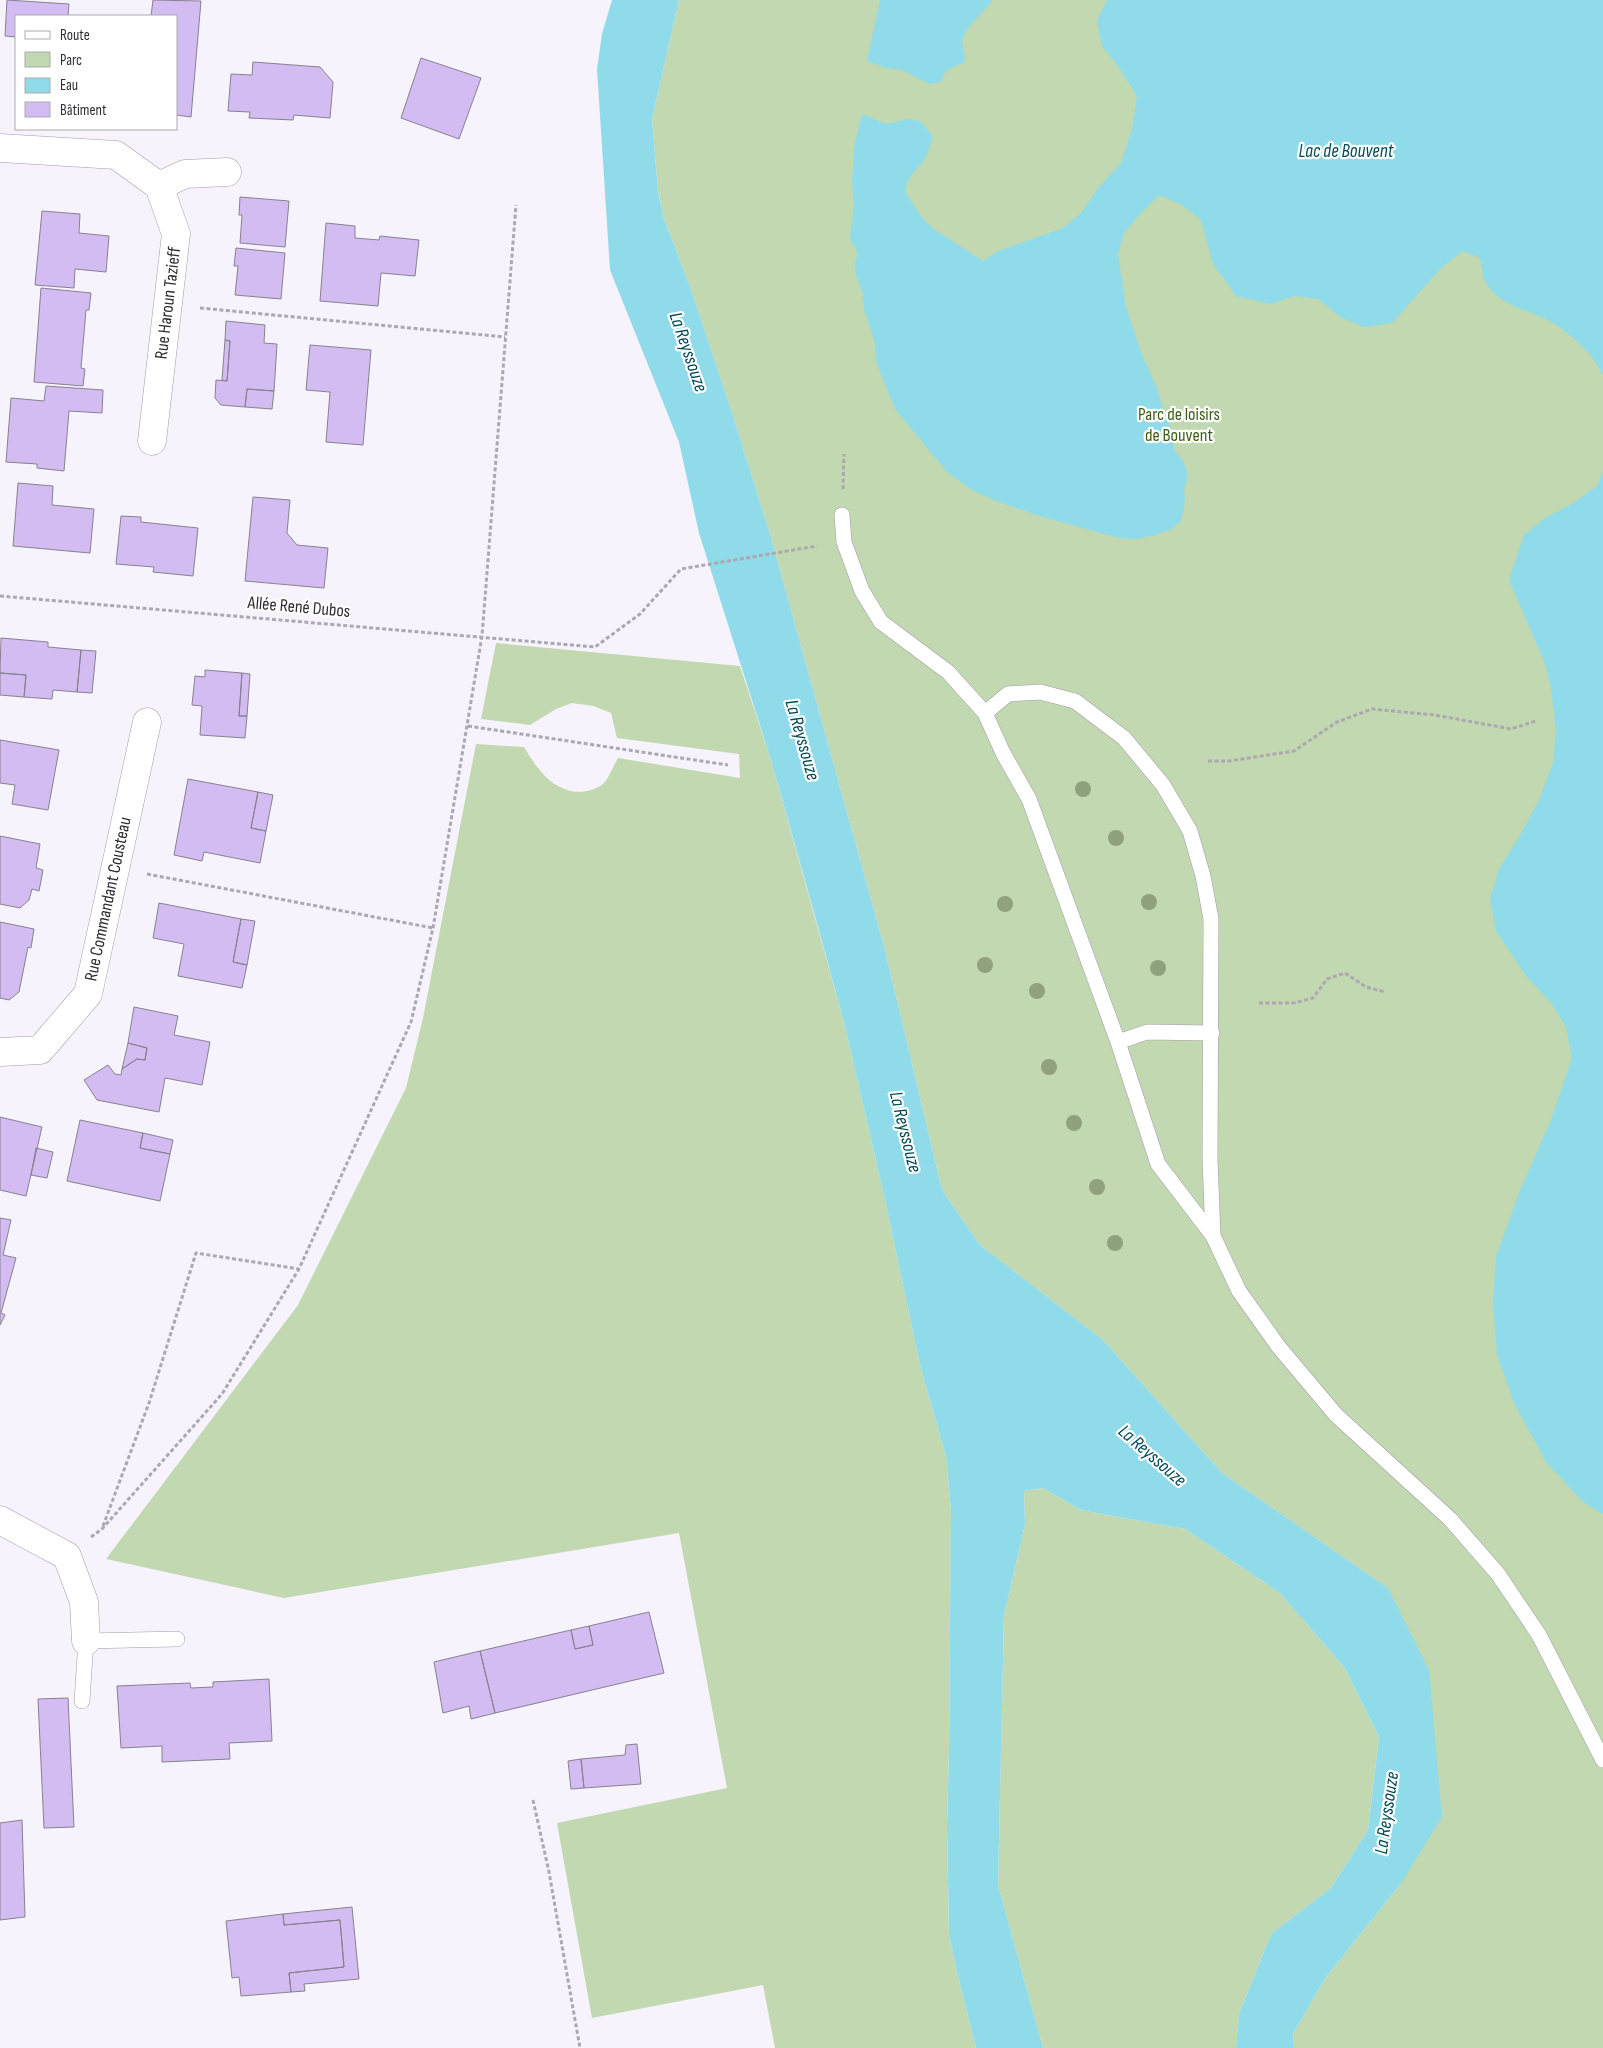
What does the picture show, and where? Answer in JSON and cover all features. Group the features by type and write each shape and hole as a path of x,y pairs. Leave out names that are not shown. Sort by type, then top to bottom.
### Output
{"street":[{"path":"0,148 116,155 159,186 185,174 227,172"},
{"name":"Rue Haroun Tazieff","path":"152,441 176,234 159,186"},
{"name":"Rue Commandant Cousteau","path":"0,1052 40,1050 88,994 117,868 147,722"},
{"path":"0,1520 67,1556 84,1602 86,1641"}],"lane":[{"path":"842,515 844,542 862,591 881,622 948,672 985,714 1003,753 1030,799 1118,1042 1158,1164 1213,1236 1239,1291 1278,1346 1336,1415 1450,1519 1498,1574 1539,1635 1603,1760"},
{"path":"985,714 1008,694 1040,692 1075,701 1124,738 1163,785 1190,831 1203,876 1211,919 1210,1159 1213,1236"},
{"path":"1118,1042 1147,1032 1212,1033"},
{"path":"82,1701 86,1641 177,1640"}],"path":[{"path":"67,1556 102,1529 222,1394 299,1269 411,1022 434,928 482,636 516,205"},
{"path":"168,305 506,337"},
{"path":"842,515 844,454"},
{"name":"Allée René Dubos","path":"0,596 595,647 640,614 681,569 784,550 844,542"},
{"path":"1208,761 1229,761 1294,751 1338,722 1372,709 1435,715 1511,729 1536,721"},
{"path":"468,726 728,765"},
{"path":"117,868 434,928"},
{"path":"1259,1004 1294,1003 1313,998 1327,979 1345,973 1366,987 1386,992"},
{"path":"102,1529 149,1403 196,1253 299,1269"},
{"path":"533,1800 549,1872 580,2048"}],"green space":[{"name":"Parc de loisirs de Bouvent","path":"679,0 1603,0 1603,2048 1294,2048 1293,2034 1326,1977 1402,1882 1388,1588 1222,1473 1103,1340 980,1245 942,1190 885,950 770,534 689,284 664,219 658,190 652,119"},
{"path":"496,643 740,666 771,760 844,1022 884,1195 920,1365 946,1456 951,1511 947,1825 949,1934 976,2048 775,2048 763,1985 592,2018 557,1823 727,1788 679,1533 284,1598 106,1559 298,1305 406,1088 423,1018 476,744 524,747 534,763 547,778 554,784 571,791 584,792 600,786 607,779 618,758 740,778 739,754 617,738 611,713 593,706 572,703 556,709 530,725 481,719"},
{"path":"1043,1488 1081,1510 1185,1529 1280,1593 1344,1667 1379,1737 1368,1830 1331,1888 1271,1934 1239,2014 1236,2048 1043,2048 998,1885 1004,1615 1025,1525 1024,1491"}],"water":[{"name":"La Reyssouze","path":"612,0 679,0 652,119 658,191 664,219 689,284 770,534 885,950 942,1190 980,1245 1103,1340 1222,1473 1388,1588 1429,1670 1442,1817 1402,1882 1326,1977 1293,2034 1294,2048 1236,2048 1239,2014 1271,1934 1331,1888 1368,1830 1379,1737 1344,1667 1280,1593 1185,1529 1081,1510 1043,1488 1024,1491 1025,1525 1004,1615 998,1885 1043,2048 976,2048 949,1934 947,1825 951,1511 946,1456 920,1365 884,1195 844,1022 771,760 699,533 679,442 610,270 597,69 602,34"},
{"path":"880,0 993,0 968,28 962,39 965,62 946,70 941,82 929,84 902,70 886,68 867,61"},
{"name":"Lac de Bouvent","path":"1107,0 1603,0 1603,375 1589,354 1563,330 1547,320 1507,303 1491,290 1485,281 1480,258 1463,251 1442,267 1392,323 1364,327 1342,318 1318,299 1295,296 1270,304 1236,296 1213,264 1201,220 1182,205 1159,195 1124,233 1118,254 1126,307 1142,355 1156,386 1165,416 1173,433 1174,450 1184,462 1188,475 1184,490 1185,502 1181,521 1170,530 1155,535 1136,539 1119,538 1039,516 996,501 972,490 947,472 895,409 877,364 874,340 864,309 862,291 856,275 855,263 858,253 850,239 854,205 852,182 854,148 862,114 886,124 909,119 919,121 924,125 933,137 925,158 909,179 905,192 920,215 932,228 983,261 998,251 1063,228 1081,213 1098,188 1121,163 1132,129 1137,96 1118,66 1102,46 1097,20"},
{"path":"1603,470 1603,1514 1582,1501 1546,1462 1514,1403 1497,1355 1493,1303 1496,1257 1521,1188 1551,1120 1572,1058 1566,1027 1552,1004 1527,977 1496,931 1490,898 1500,867 1539,800 1553,763 1556,731 1551,687 1544,661 1509,580 1524,535 1545,518 1575,502 1598,485"}],"building":[{"path":"7,0 69,4 68,15 15,15 15,37 5,36"},
{"path":"153,0 201,1 191,117 178,115 178,15 151,15"},
{"path":"421,58 481,78 459,139 401,118"},
{"path":"253,62 320,67 333,82 330,118 294,115 293,120 249,118 250,112 228,111 231,74 252,75"},
{"path":"240,197 289,201 285,247 240,243 242,215 239,215"},
{"path":"42,211 80,214 79,233 109,236 106,272 75,269 74,288 35,285"},
{"path":"326,223 355,226 355,238 379,240 380,236 419,240 415,276 381,273 378,306 320,301"},
{"path":"236,248 285,253 281,299 235,295 238,266 234,266"},
{"path":"41,288 91,293 89,310 86,310 81,368 85,369 83,386 34,382"},
{"path":"226,321 265,325 264,343 277,344 274,391 247,389 245,407 221,405 215,398 216,380 227,381 230,341 225,340"},
{"path":"225,340 230,341 227,381 222,380"},
{"path":"310,345 371,350 363,445 326,442 330,392 306,390"},
{"path":"46,386 103,390 102,413 69,411 64,471 37,468 37,464 6,462 11,398 44,401"},
{"path":"247,389 274,391 272,409 245,407"},
{"path":"18,483 53,486 52,505 94,509 90,553 13,546"},
{"path":"253,497 290,500 287,533 297,545 328,548 324,588 245,581"},
{"path":"121,516 141,517 141,522 198,528 193,576 153,572 154,567 116,564"},
{"path":"1,638 48,642 48,647 81,650 77,692 53,690 52,699 24,697 26,675 0,673"},
{"path":"81,650 96,651 92,693 77,692"},
{"path":"205,670 242,673 239,716 247,716 245,738 200,735 202,706 192,705 195,676 205,677"},
{"path":"0,673 26,675 24,697 0,695"},
{"path":"242,673 250,674 247,716 239,716"},
{"path":"0,740 59,750 48,810 12,804 15,785 0,783"},
{"path":"188,779 258,792 251,828 266,831 260,863 204,852 202,861 174,855"},
{"path":"258,792 273,795 266,831 251,828"},
{"path":"0,836 40,844 36,868 43,870 39,891 32,889 29,900 20,908 0,904"},
{"path":"159,903 241,919 233,962 247,965 242,988 178,976 184,944 153,938"},
{"path":"241,919 255,921 247,965 233,962"},
{"path":"0,922 34,929 31,948 28,947 19,992 9,1000 0,998"},
{"path":"134,1007 178,1016 174,1035 210,1042 202,1085 165,1078 159,1112 97,1100 84,1080 108,1065 115,1074 121,1075 122,1069 137,1059 145,1060 147,1048 128,1043"},
{"path":"128,1043 147,1048 145,1060 137,1059 122,1069"},
{"path":"0,1117 42,1127 26,1196 0,1190"},
{"path":"80,1120 143,1133 140,1148 170,1154 160,1201 67,1181"},
{"path":"143,1133 173,1140 170,1154 140,1148"},
{"path":"36,1148 53,1152 47,1178 31,1175"},
{"path":"0,1218 11,1220 3,1255 16,1258 1,1313 5,1315 0,1325"},
{"path":"649,1612 664,1673 495,1713 480,1651 571,1630 575,1649 593,1645 589,1626"},
{"path":"589,1626 593,1645 575,1649 571,1630"},
{"path":"480,1651 495,1713 471,1719 469,1706 443,1713 434,1662"},
{"path":"269,1679 272,1741 229,1743 230,1759 162,1762 162,1746 121,1748 117,1686 190,1683 191,1688 213,1687 213,1682"},
{"path":"68,1698 74,1827 44,1828 38,1699"},
{"path":"637,1744 641,1784 584,1788 581,1759 625,1755 626,1745"},
{"path":"581,1759 584,1788 571,1789 568,1761"},
{"path":"22,1820 25,1917 0,1920 0,1823"},
{"path":"352,1907 359,1979 304,1984 305,1991 291,1992 289,1973 344,1967 340,1920 284,1925 283,1914"},
{"path":"283,1914 284,1925 340,1920 344,1967 289,1973 291,1992 241,1996 239,1977 232,1978 226,1921"}]}
